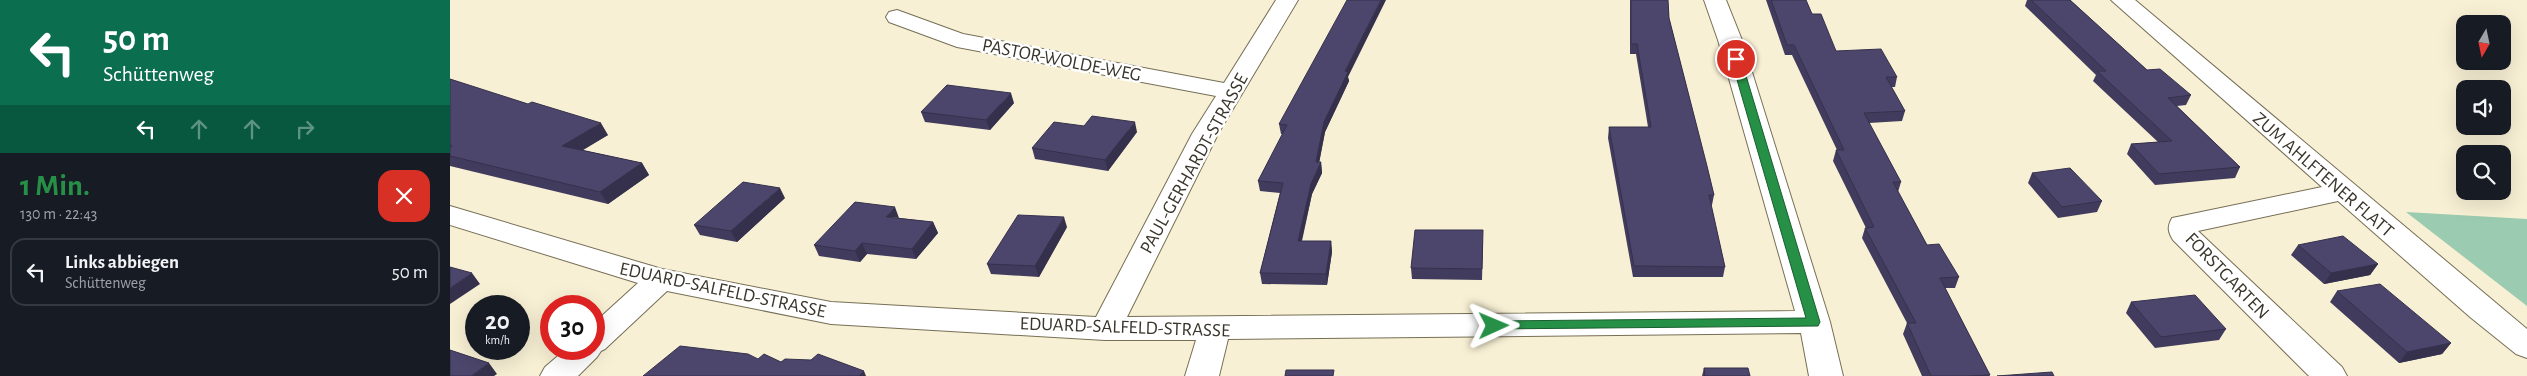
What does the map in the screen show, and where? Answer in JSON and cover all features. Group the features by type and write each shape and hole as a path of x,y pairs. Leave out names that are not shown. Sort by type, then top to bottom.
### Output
{"street":[{"name":"PAUL-GERHARDT-STRASSE","path":"1105,329 1230,91 1287,0"},
{"path":"1714,0 1730,40 1814,322 1826,376"},
{"name":"ZUM AHLFTENER FLATT","path":"2122,0 2527,346"},
{"name":"PASTOR-WOLDE-WEG","path":"897,17 957,40 1230,91"},
{"name":"FORSTGARTEN","path":"2330,376 2183,233 2182,225 2344,191"},
{"name":"EDUARD-SALFELD-STRASSE","path":"450,215 661,279 831,312 1105,329 1215,330 1814,322"},
{"path":"605,332 661,279"},
{"path":"1202,376 1215,330"},
{"path":"557,376 574,360"}],"green space":[{"path":"2406,212 2527,219 2527,306"}],"building":[{"path":"1347,0 1381,0 1345,71 1348,72 1324,122 1316,162 1321,162 1311,184 1298,241 1331,241 1326,274 1260,273 1283,183 1258,181 1287,125 1279,124"},
{"path":"1631,0 1668,0 1669,18 1714,195 1709,195 1725,267 1634,266 1609,127 1651,127 1637,44 1631,44"},
{"path":"1771,0 1806,0 1812,14 1821,14 1836,51 1881,49 1897,77 1886,77 1905,111 1864,113 1901,182 1893,182 1927,245 1939,244 1959,277 1940,278 1990,375 1931,376 1907,323 1916,323 1865,228 1874,227 1836,150 1844,150 1794,45 1787,45"},
{"path":"2031,0 2070,0 2147,70 2160,69 2191,95 2168,98 2240,167 2159,174 2131,144 2172,141 2097,71 2106,71"},
{"path":"450,79 528,104 532,102 601,123 562,146 642,163 600,192 450,156 450,148 452,146 450,145"},
{"path":"947,85 1011,93 986,120 921,112"},
{"path":"1092,116 1135,122 1105,160 1032,148 1054,122 1084,126"},
{"path":"2070,168 2102,201 2062,207 2032,173"},
{"path":"743,182 780,188 731,231 694,225"},
{"path":"855,202 895,207 886,217 933,222 912,249 862,243 855,251 814,245"},
{"path":"1018,215 1064,217 1035,266 987,264"},
{"path":"1415,230 1483,230 1482,269 1411,268"},
{"path":"2343,236 2378,264 2331,273 2298,245"},
{"path":"450,267 472,273 450,288"},
{"path":"2380,284 2451,343 2407,352 2337,291"},
{"path":"2195,295 2226,329 2161,337 2131,302"},
{"path":"680,346 748,354 758,359 764,354 781,362 785,359 811,360 818,354 864,371 859,376 643,376"},
{"path":"450,350 465,355 465,360 480,360 489,363 471,376 450,376"},
{"path":"1704,368 1748,368 1750,376 1705,376"},
{"path":"1286,370 1334,370 1333,376 1285,376"},
{"path":"2052,372 2054,376 1997,376"}],"route":[{"path":"1494,326 1814,322 1736,59"}]}
